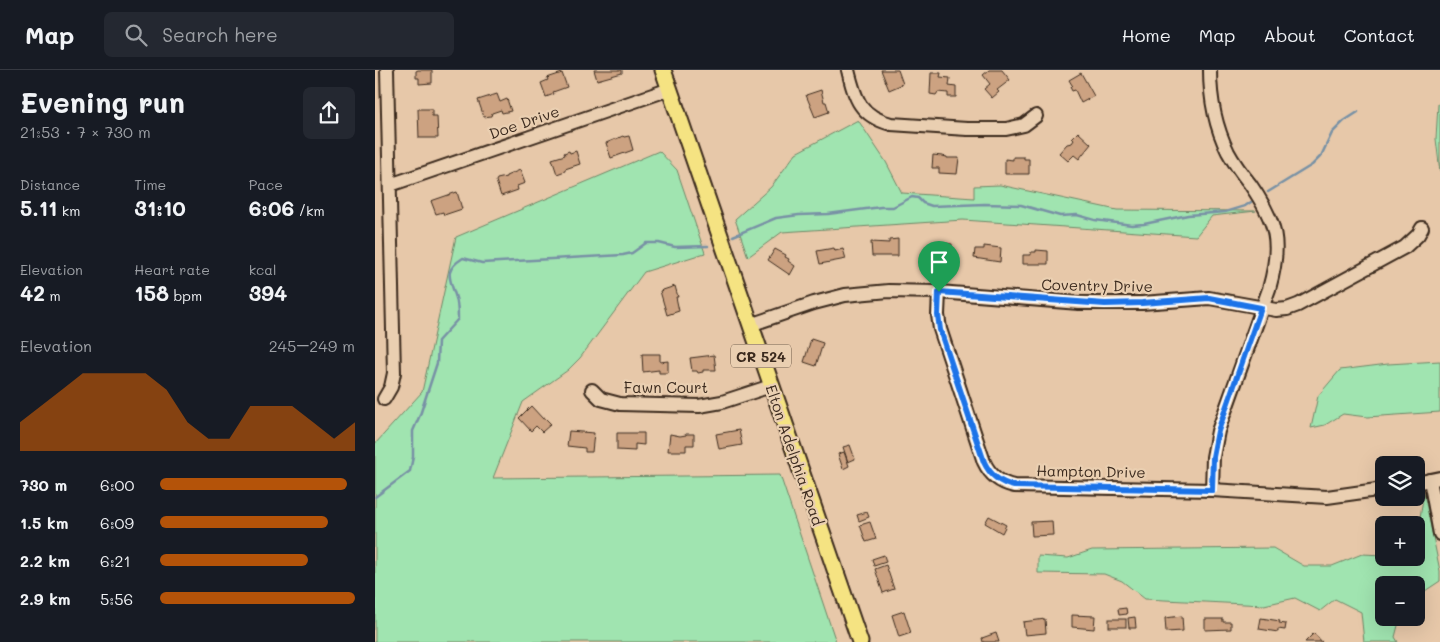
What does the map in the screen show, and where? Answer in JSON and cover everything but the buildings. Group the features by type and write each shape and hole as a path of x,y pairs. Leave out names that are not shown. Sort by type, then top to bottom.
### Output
{"main road":[{"name":"Elton Adelphia Road","path":"663,70 860,642"}],"street":[{"path":"384,399 391,387 394,373 387,70"},
{"path":"849,70 854,94 863,110 870,116 886,123 967,129 1006,129 1023,125 1035,116"},
{"path":"1210,70 1211,100 1220,135 1229,153 1267,210 1275,234 1275,267 1218,431 1213,457 1212,490"},
{"name":"Doe Drive","path":"390,185 670,89"},
{"name":"Coventry Drive","path":"750,325 814,303 845,295 889,291 939,292 1105,304 1209,298 1261,308 1287,309 1298,305 1405,247 1418,235 1422,228"},
{"name":"Hampton Drive","path":"939,292 938,315 940,330 984,462 998,480 1014,486 1212,490 1334,497 1375,490"},
{"name":"Fawn Court","path":"592,390 601,399 620,404 699,406 722,402 771,386"},
{"path":"1435,479 1440,534"}],"green space":[{"path":"1440,103 1440,172 1436,139 1438,104"},
{"path":"858,120 886,162 902,193 974,198 974,186 1000,185 1117,210 1256,211 1212,216 1196,236 963,220 782,232 748,257 735,219 771,187 796,153"},
{"path":"659,151 677,170 705,253 644,272 580,358 568,370 523,402 493,478 780,475 836,642 375,642 375,444 422,392 456,237"},
{"path":"1440,361 1440,412 1367,417 1343,414 1325,425 1311,428 1318,396 1340,370 1388,364"},
{"path":"1425,498 1440,571 1440,581 1425,591 1425,576 1375,576 1375,626 1398,626 1395,637 1398,642 1364,642 1361,612 1335,599 1320,611 1295,598 1264,605 1145,599 1122,581 1104,574 1038,573 1038,556 1068,558 1092,550 1273,548 1304,566 1332,566 1362,554 1375,555 1375,566 1425,566 1425,516 1420,516 1422,506 1425,506"}],"waterway":[{"path":"1268,192 1312,165 1321,156 1332,133 1344,121 1358,112"},
{"path":"733,236 776,218 893,207 912,197 918,198 923,203 932,206 1021,205 1060,216 1077,215 1095,220 1132,225 1188,215 1225,212 1245,206 1251,202"},
{"path":"375,497 410,471 413,457 413,431 437,363 438,341 458,319 457,301 450,279 451,270 457,262 463,258 482,263 623,255 632,253 646,243 659,243 675,247 708,246"}],"route":[{"path":"939,292 1105,304 1209,298 1261,308 1218,431 1213,457 1212,490 1014,486 998,480 984,462 940,330 938,315 939,292"}]}
